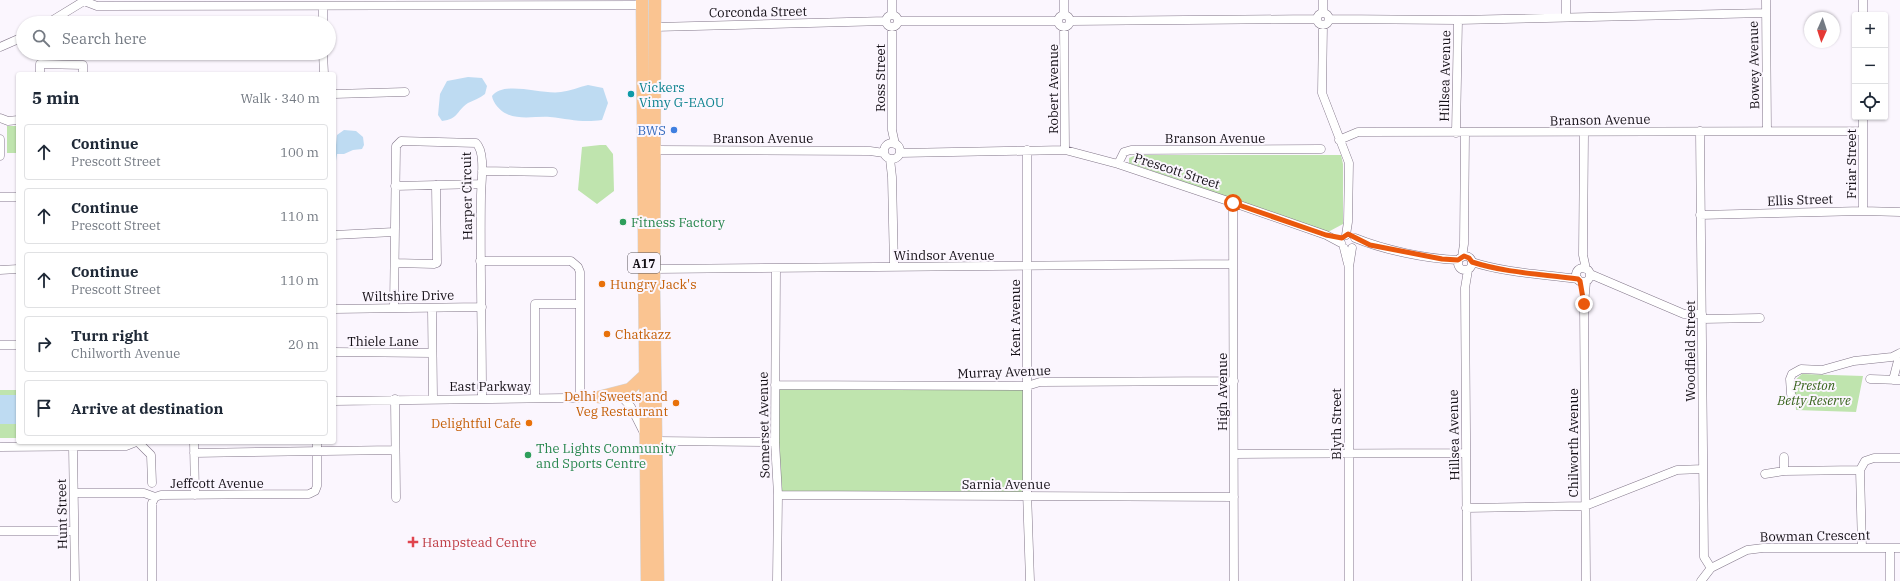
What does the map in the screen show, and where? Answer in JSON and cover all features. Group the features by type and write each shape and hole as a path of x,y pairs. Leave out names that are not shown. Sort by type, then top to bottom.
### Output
{"highway":[{"path":"642,3 655,3"},
{"name":"A17","path":"642,3 643,150 650,374 646,397 658,581"},
{"name":"A17","path":"647,581 650,374 656,150 655,3"},
{"path":"642,27 655,27"},
{"path":"643,150 656,150"},
{"path":"599,397 630,389 650,374"}],"street":[{"path":"59,16 84,0 97,6 323,6 642,3"},
{"path":"892,0 892,15 897,17 892,23"},
{"name":"Robert Avenue","path":"1064,0 1062,21 1065,150"},
{"name":"Blyth Street","path":"1323,0 1322,92 1349,163 1349,581"},
{"path":"1566,0 1566,17"},
{"name":"Bowey Avenue","path":"1766,0 1767,131"},
{"path":"1863,0 1863,12"},
{"path":"323,6 323,16"},
{"path":"1062,21 1068,16 1071,21 1323,19 1458,20 1766,13"},
{"name":"Hillsea Avenue","path":"1456,133 1458,20"},
{"name":"Corconda Street","path":"655,27 1062,21"},
{"name":"Ross Street","path":"892,23 892,177 894,267"},
{"path":"0,47 16,40"},
{"path":"323,60 324,72"},
{"path":"40,72 40,64 83,65 83,72"},
{"path":"336,94 405,92"},
{"path":"0,118 16,120"},
{"name":"Friar Street","path":"1863,120 1863,211"},
{"name":"Woodfield Street","path":"1700,131 1704,557 1710,568"},
{"name":"Branson Avenue","path":"1339,140 1358,132 1584,133 1863,131"},
{"name":"Hillsea Avenue","path":"1465,133 1464,263 1466,581"},
{"name":"Chilworth Avenue","path":"1584,133 1583,276 1586,581"},
{"path":"0,139 0,156"},
{"name":"Harper Circuit","path":"394,308 396,146 401,141 476,143 481,150 482,171 480,261 482,307 482,398"},
{"name":"Branson Avenue","path":"1118,164 1124,152 1131,150 1321,149"},
{"name":"Branson Avenue","path":"656,150 919,152 1065,150"},
{"name":"Kent Avenue","path":"1027,150 1027,495 1030,581"},
{"name":"Prescott Street","path":"1065,150 1118,164 1326,235 1348,241 1525,274 1583,276 1607,281 1684,314 1702,317 1760,318"},
{"path":"482,171 553,172"},
{"path":"395,186 481,184"},
{"path":"395,263 437,263 436,185"},
{"path":"0,197 16,197"},
{"name":"High Avenue","path":"1233,203 1234,581"},
{"name":"Ellis Street","path":"1700,215 1863,211 1900,212"},
{"path":"336,234 394,232"},
{"path":"480,261 571,261 578,267 580,272 580,398"},
{"name":"Windsor Avenue","path":"654,269 1233,264"},
{"path":"0,270 16,269"},
{"name":"Somerset Avenue","path":"776,269 775,442 778,495 777,581"},
{"path":"535,398 535,304 580,304"},
{"name":"Wiltshire Drive","path":"336,309 432,309 482,307"},
{"path":"432,309 433,398"},
{"path":"0,345 16,345"},
{"name":"Thiele Lane","path":"336,352 432,353"},
{"path":"1870,379 1897,380 1900,353"},
{"path":"1791,394 1790,379 1796,371 1801,369 1822,370 1854,361 1892,357 1900,353"},
{"name":"Murray Avenue","path":"775,385 1027,386 1040,382 1234,381"},
{"path":"622,397 631,407 649,440 775,442"},
{"name":"East Parkway","path":"336,401 433,398 646,397"},
{"path":"395,399 396,498"},
{"path":"0,446 126,446 132,444"},
{"path":"139,444 150,455 152,483"},
{"path":"194,444 194,495"},
{"name":"Jeffcott Avenue","path":"152,581 152,503 155,497 161,495 309,494 315,491 317,486 316,444"},
{"name":"Hunt Street","path":"73,446 75,581"},
{"path":"194,453 395,450"},
{"path":"1234,454 1465,453"},
{"path":"1784,457 1784,471"},
{"path":"1862,548 1860,470 1865,460 1874,458 1900,458"},
{"path":"1466,508 1585,506 1677,470 1703,469"},
{"path":"1765,474 1784,471 1860,470"},
{"path":"74,493 144,493 155,497"},
{"name":"Sarnia Avenue","path":"778,495 1234,497"},
{"path":"0,531 74,531"},
{"name":"Bowman Crescent","path":"1710,568 1747,550 1763,548 1900,548"},
{"path":"1890,548 1890,581"},
{"path":"1701,581 1710,568"}],"green space":[{"path":"7,126 16,126 16,153 7,153"},
{"path":"606,145 613,154 614,191 597,204 578,190 582,147"},
{"path":"1136,155 1341,155 1343,164 1343,224 1328,232 1129,163 1129,158"},
{"name":"Preston Betty Reserve","path":"1802,374 1863,376 1856,412 1796,410 1794,381"},
{"path":"775,385 1027,386 1027,495 778,495"},
{"path":"0,390 16,390 16,438 0,438"}],"water":[{"path":"468,77 482,78 487,86 485,94 464,106 455,117 442,121 438,115 440,94 447,81"},
{"path":"588,85 603,88 608,103 602,120 582,121 550,117 512,116 499,109 492,96 498,91 505,89 514,88 561,92"},
{"path":"344,130 356,131 363,137 364,145 362,149 353,150 344,154 337,154 336,161 337,135"},
{"path":"0,395 16,395 16,424 0,424"}],"place":[{"name":"Vickers Vimy G-EAOU","path":"631,94"},
{"name":"BWS","path":"674,130"},
{"name":"Fitness Factory","path":"623,222"},
{"name":"Hungry Jack's","path":"602,284"},
{"name":"Chatkazz","path":"607,334"},
{"name":"Delhi Sweets and Veg Restaurant","path":"676,403"},
{"name":"Delightful Cafe","path":"529,423"},
{"name":"The Lights Community and Sports Centre","path":"528,455"},
{"name":"Hampstead Centre","path":"413,542"}],"route":[{"path":"1233,203 1326,235 1342,238 1348,234 1370,245 1442,259 1458,260 1464,256 1469,258 1472,262 1487,267 1525,274 1578,279 1580,281 1584,304"}]}
